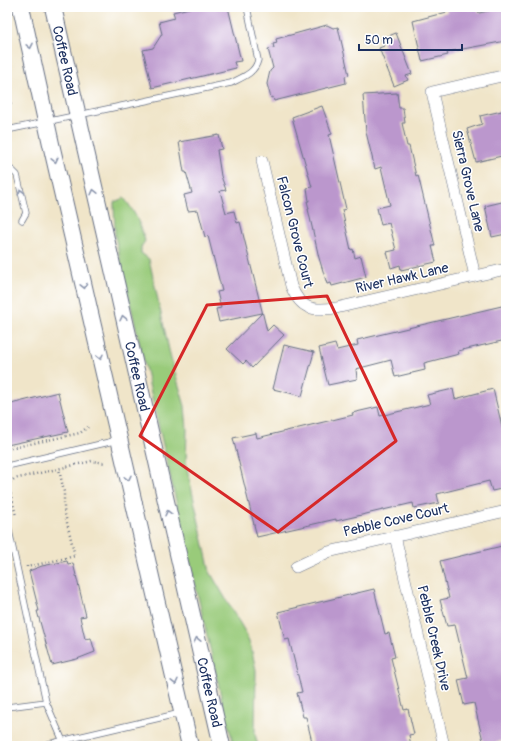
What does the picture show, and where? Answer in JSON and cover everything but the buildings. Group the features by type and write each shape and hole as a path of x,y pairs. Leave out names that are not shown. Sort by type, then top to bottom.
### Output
{"main road":[{"path":"22,7 46,122 190,746"},
{"name":"Coffee Road","path":"53,7 222,746"}],"street":[{"name":"Sierra Grove Lane","path":"475,276 432,92 506,75"},
{"name":"Falcon Grove Court","path":"262,161 291,286 296,298 305,307"},
{"name":"River Hawk Lane","path":"305,307 319,310 336,308 506,269"},
{"name":"Pebble Cove Court","path":"296,567 328,552 506,511"},
{"name":"Pebble Creek Drive","path":"395,536 444,746"}],"lane":[{"path":"7,130 231,83 248,75 256,68 258,60 247,7"},
{"path":"7,171 12,170 17,175 26,213 22,220"},
{"path":"7,466 119,440"},
{"path":"7,521 46,702 64,743"},
{"path":"7,707 46,702"},
{"path":"40,746 64,743 182,713"}],"path":[{"path":"7,105 12,102"},
{"path":"7,449 80,434 88,427"},
{"path":"8,485 14,479 92,461 105,463"},
{"path":"26,562 27,567 75,556 64,510 64,492 59,469"},
{"path":"7,478 18,522"}],"highlighted area":[{"path":"327,296 396,441 278,532 140,436 207,305"}],"green space":[{"path":"124,198 139,224 145,241 141,247 141,253 149,259 171,359 185,406 187,429 186,464 210,572 244,630 251,647 256,670 255,734 258,746 234,746 224,709 115,237 114,202"}]}
